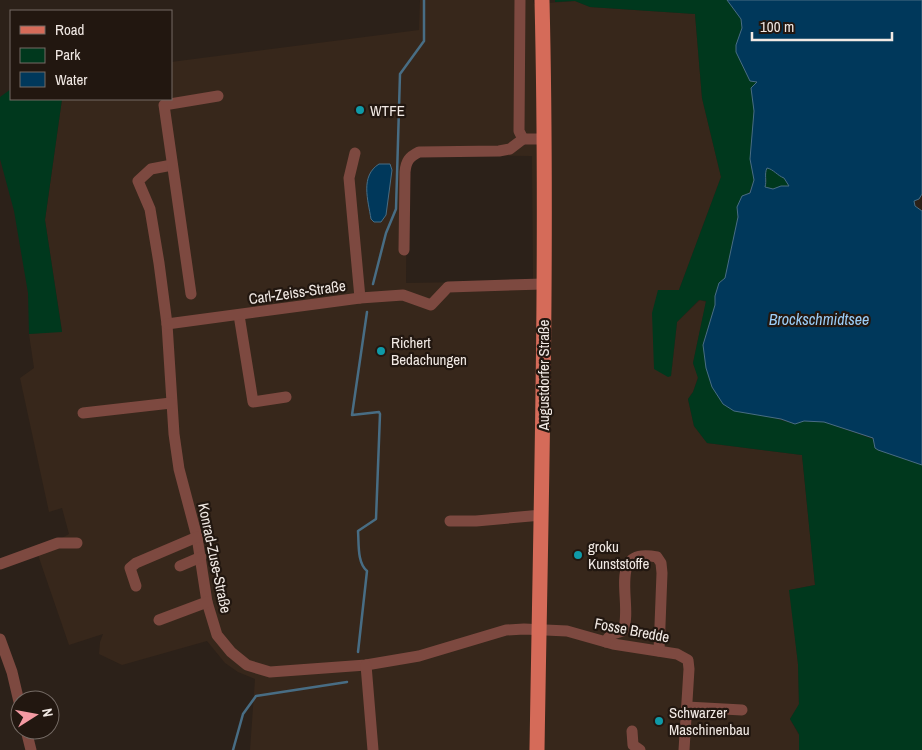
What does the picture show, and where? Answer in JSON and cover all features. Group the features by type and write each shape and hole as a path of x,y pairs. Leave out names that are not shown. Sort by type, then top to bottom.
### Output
{"main road":[{"name":"Augustdorfer Straße","path":"537,750 542,515 544,139 542,0"}],"street":[{"path":"520,0 520,131 524,139"},
{"path":"192,294 164,105 218,96"},
{"path":"404,250 405,172 406,164 410,157 419,152 504,150 510,149 524,139 544,139"},
{"path":"356,153 349,178 360,298"},
{"name":"Konrad-Zuse-Straße","path":"172,165 151,169 138,181 150,209 167,324 171,403 179,468 197,537 207,602 217,634 231,652 247,665 270,672 366,665 419,656 506,630 539,630"},
{"name":"Carl-Zeiss-Straße","path":"167,324 360,298 403,295 431,305 448,287 543,284"},
{"path":"239,315 252,402 286,398"},
{"path":"83,413 171,403"},
{"path":"450,521 476,521 542,515"},
{"path":"136,586 130,568 197,537"},
{"path":"0,564 58,543 77,543"},
{"path":"606,642 607,637 611,634 623,631 627,622 626,566 630,561 639,556 648,555 657,557 661,563 659,651"},
{"path":"180,566 201,557"},
{"path":"158,620 207,602"},
{"name":"Fosse Bredde","path":"539,630 567,631 606,642 677,654 688,660 684,750"},
{"path":"0,639 3,654 12,672 16,690"},
{"path":"366,665 373,750"},
{"path":"687,707 742,710"},
{"path":"632,731 633,745 640,750"}],"shaded area":[{"path":"420,0 533,0 534,4 575,1 590,7 695,14 702,98 721,177 679,290 671,376 677,322 700,300 706,302 693,363 698,377 693,392 688,399 694,426 707,443 802,455 815,585 790,590 798,664 799,705 790,719 799,735 799,750 250,750 255,679 238,672 225,663 207,641 122,665 99,654 103,634 69,645 37,552 69,534 62,508 49,512 20,378 34,368 29,334 62,331 45,220 62,100 172,100 172,62 419,30","holes":["420,155 532,156 533,281 406,283 407,173 413,159"]}],"green space":[{"path":"555,0 727,0 741,19 742,28 739,36 743,67 750,81 757,82 751,88 754,110 750,159 754,180 749,193 742,196 737,207 738,217 725,278 719,283 715,296 715,305 703,344 708,374 774,418 795,424 804,421 824,422 873,439 875,448 878,450 922,465 922,750 799,750 799,734 790,719 799,704 798,664 789,590 815,585 802,455 707,443 694,426 688,399 693,392 698,378 693,363 706,301 699,300 677,322 671,376 668,377 654,369 652,313 658,290 679,290 721,177 702,98 695,14 590,7 575,1 555,2"},
{"path":"10,90 10,100 62,100 45,220 62,332 29,334 28,293 14,211 0,159 0,97"},
{"path":"767,168 784,178 789,186 781,186 774,189 765,187"}],"water":[{"name":"Brockschmidtsee","path":"727,0 922,0 922,194 919,199 914,201 915,206 922,211 922,465 878,450 875,448 873,438 824,422 804,421 795,424 781,419 734,411 723,404 712,387 706,368 703,345 715,305 715,296 719,283 725,278 738,217 737,207 742,196 750,193 754,180 750,159 754,111 751,88 757,82 750,81 736,52 736,45 742,28 741,19","holes":["767,168 784,178 789,186 773,189 765,187 766,170"]},
{"path":"379,164 390,164 392,170 386,215 381,222 374,222 371,219 368,204 367,182 373,169"}],"waterway":[{"path":"373,284 386,233 396,209 400,74 424,41 424,0"},
{"path":"358,652 367,571 360,558 358,531 376,519 380,414 379,412 352,415 367,312"},
{"path":"233,750 243,714 256,696 347,682"}],"place":[{"name":"WTFE","path":"360,110"},
{"name":"Richert Bedachungen","path":"381,351"},
{"name":"groku Kunststoffe","path":"578,555"},
{"name":"Schwarzer Maschinenbau","path":"659,721"}]}
